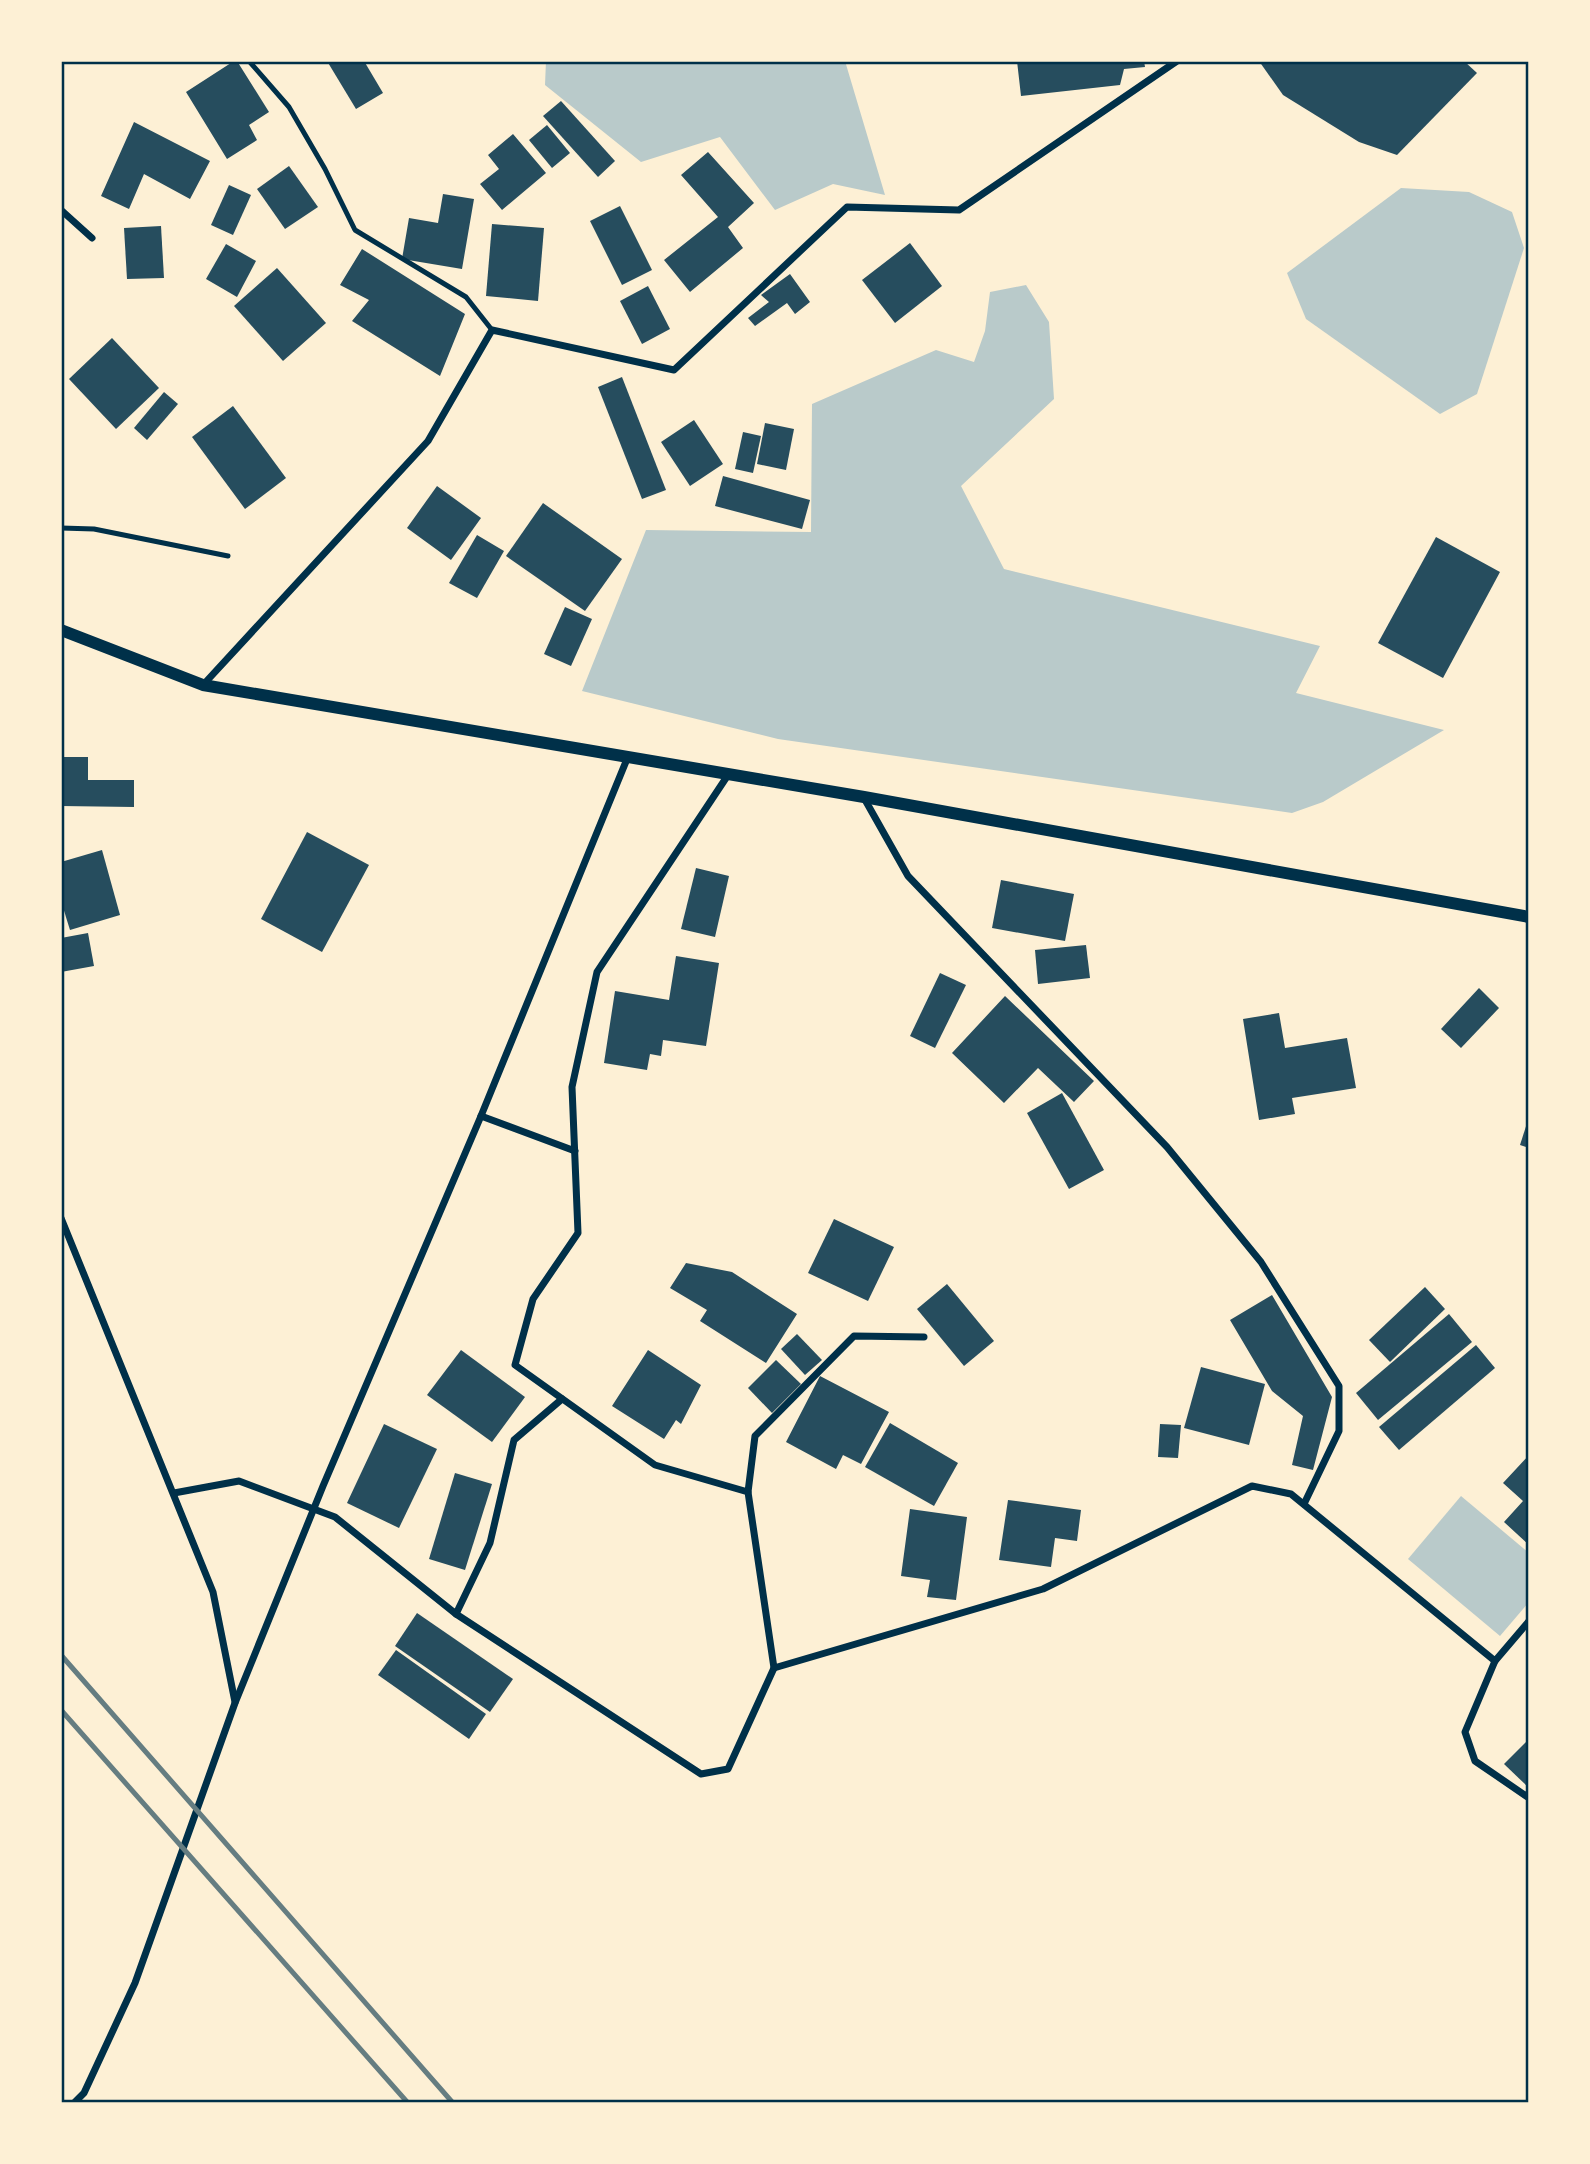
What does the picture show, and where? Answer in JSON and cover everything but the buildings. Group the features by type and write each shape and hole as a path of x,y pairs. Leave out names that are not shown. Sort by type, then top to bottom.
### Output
{"street":[{"path":"203,685 428,441 492,330 674,370 847,207 959,210 1177,61"},
{"path":"61,210 92,238"},
{"path":"61,630 203,685 864,797 1529,917"},
{"path":"74,2103 84,2092 135,1983 235,1703 323,1486 481,1116 628,759"},
{"path":"728,775 597,972 572,1087 578,1233 533,1298 515,1365 655,1465 748,1492"},
{"path":"864,797 908,876 1167,1147 1261,1262 1339,1386 1339,1431 1304,1504"},
{"path":"481,1116 575,1151"},
{"path":"61,1218 214,1592 235,1703"},
{"path":"174,1493 239,1481 335,1517 456,1614 701,1774 728,1769 774,1668 748,1492 755,1436 854,1336 924,1337"},
{"path":"456,1614 491,1543 514,1440 562,1399"},
{"path":"774,1668 1044,1589 1252,1486 1291,1494 1495,1661"},
{"path":"1529,1621 1495,1661 1465,1732 1475,1761 1529,1798"}],"lane":[{"path":"250,61 289,107 325,169 355,230 466,297 492,330"},
{"path":"61,528 94,529 228,556"}],"shaded area":[{"path":"546,61 845,61 885,195 833,184 775,210 720,137 641,162 545,85"},
{"path":"1401,188 1469,192 1512,212 1524,248 1477,394 1440,414 1306,319 1287,273"},
{"path":"1026,285 1049,322 1054,399 961,486 1004,569 1320,646 1296,693 1444,730 1323,802 1292,813 778,739 582,691 646,530 811,532 812,404 936,350 974,362 985,331 990,292"},
{"path":"1461,1496 1529,1553 1529,1602 1500,1636 1408,1559"}],"railway":[{"path":"61,1655 453,2103"},
{"path":"61,1710 408,2103"}]}
